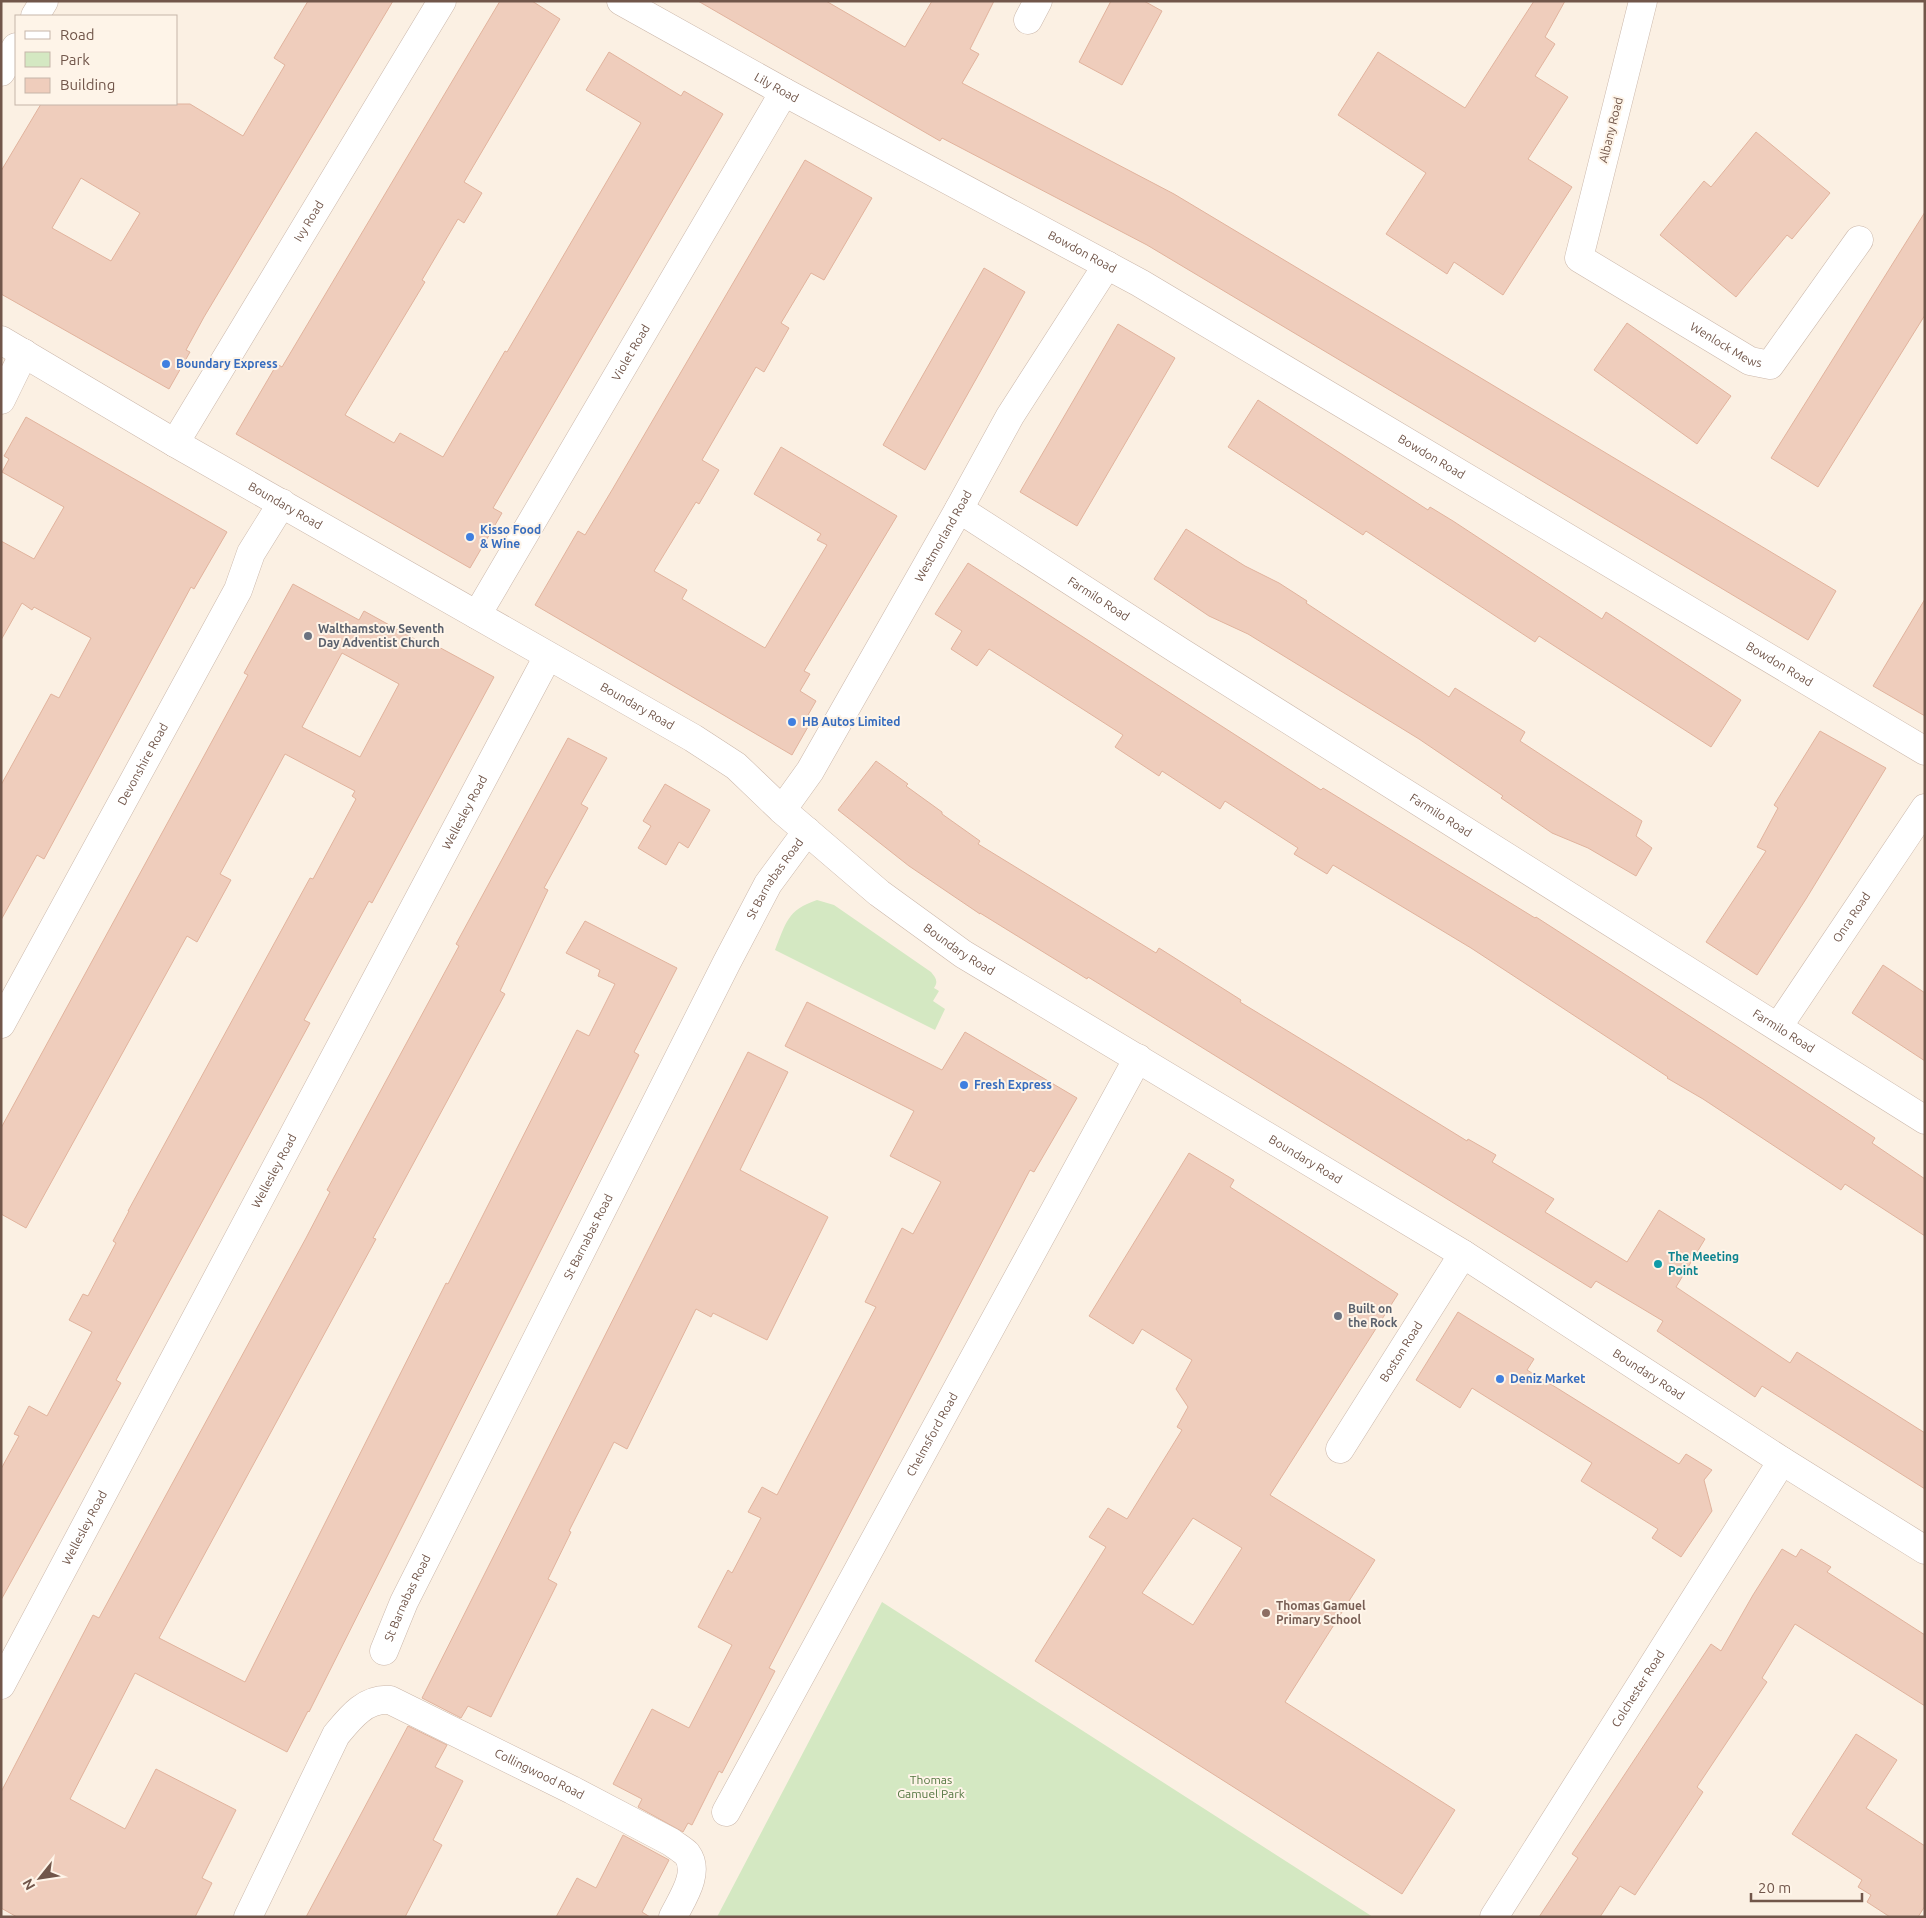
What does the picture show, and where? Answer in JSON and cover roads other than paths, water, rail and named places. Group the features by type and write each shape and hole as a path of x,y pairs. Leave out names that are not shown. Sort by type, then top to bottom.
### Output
{"street":[{"path":"36,15 44,1"},
{"name":"Ivy Road","path":"175,443 442,1"},
{"name":"Lily Road","path":"621,1 784,92 932,171"},
{"name":"Albany Road","path":"1579,258 1643,1"},
{"path":"1,72 15,49"},
{"name":"Violet Road","path":"476,615 784,92"},
{"name":"Bowdon Road","path":"932,171 1107,265 1203,320 1925,751"},
{"name":"Wenlock Mews","path":"1579,258 1750,361 1770,365 1859,240"},
{"name":"Westmorland Road","path":"782,810 810,771 1010,416 1107,265"},
{"path":"1,400 13,347"},
{"name":"Boundary Road","path":"13,347 175,443 692,738 736,766 782,810 879,893 963,954 1463,1254 1782,1461 1925,1550"},
{"name":"Devonshire Road","path":"1,1024 238,590 251,553 282,503"},
{"name":"Farmilo Road","path":"959,509 1181,652 1925,1120"},
{"name":"Wellesley Road","path":"1,1685 548,656"},
{"name":"Onra Road","path":"1778,1027 1925,808"},
{"name":"St Barnabas Road","path":"384,1651 404,1602 727,962 768,884 807,831"},
{"name":"Chelmsford Road","path":"726,1812 1138,1058"},
{"name":"Boston Road","path":"1340,1448 1463,1254"},
{"name":"Colchester Road","path":"1494,1917 1782,1461"},
{"name":"Collingwood Road","path":"248,1917 336,1735 354,1714 374,1701 381,1699 390,1700 597,1804 671,1842 686,1853 690,1860 692,1873 686,1892 673,1917"}],"place":[{"name":"Boundary Express","path":"166,364"},
{"name":"Kisso Food & Wine","path":"470,537"},
{"name":"Walthamstow Seventh Day Adventist Church","path":"308,636"},
{"name":"HB Autos Limited","path":"792,722"},
{"name":"Fresh Express","path":"964,1085"},
{"name":"The Meeting Point","path":"1658,1264"},
{"name":"Built on the Rock","path":"1338,1316"},
{"name":"Deniz Market","path":"1500,1379"},
{"name":"Thomas Gamuel Primary School","path":"1266,1613"}],"park label":[{"name":"Thomas Gamuel Park","path":"931,1787"}]}
